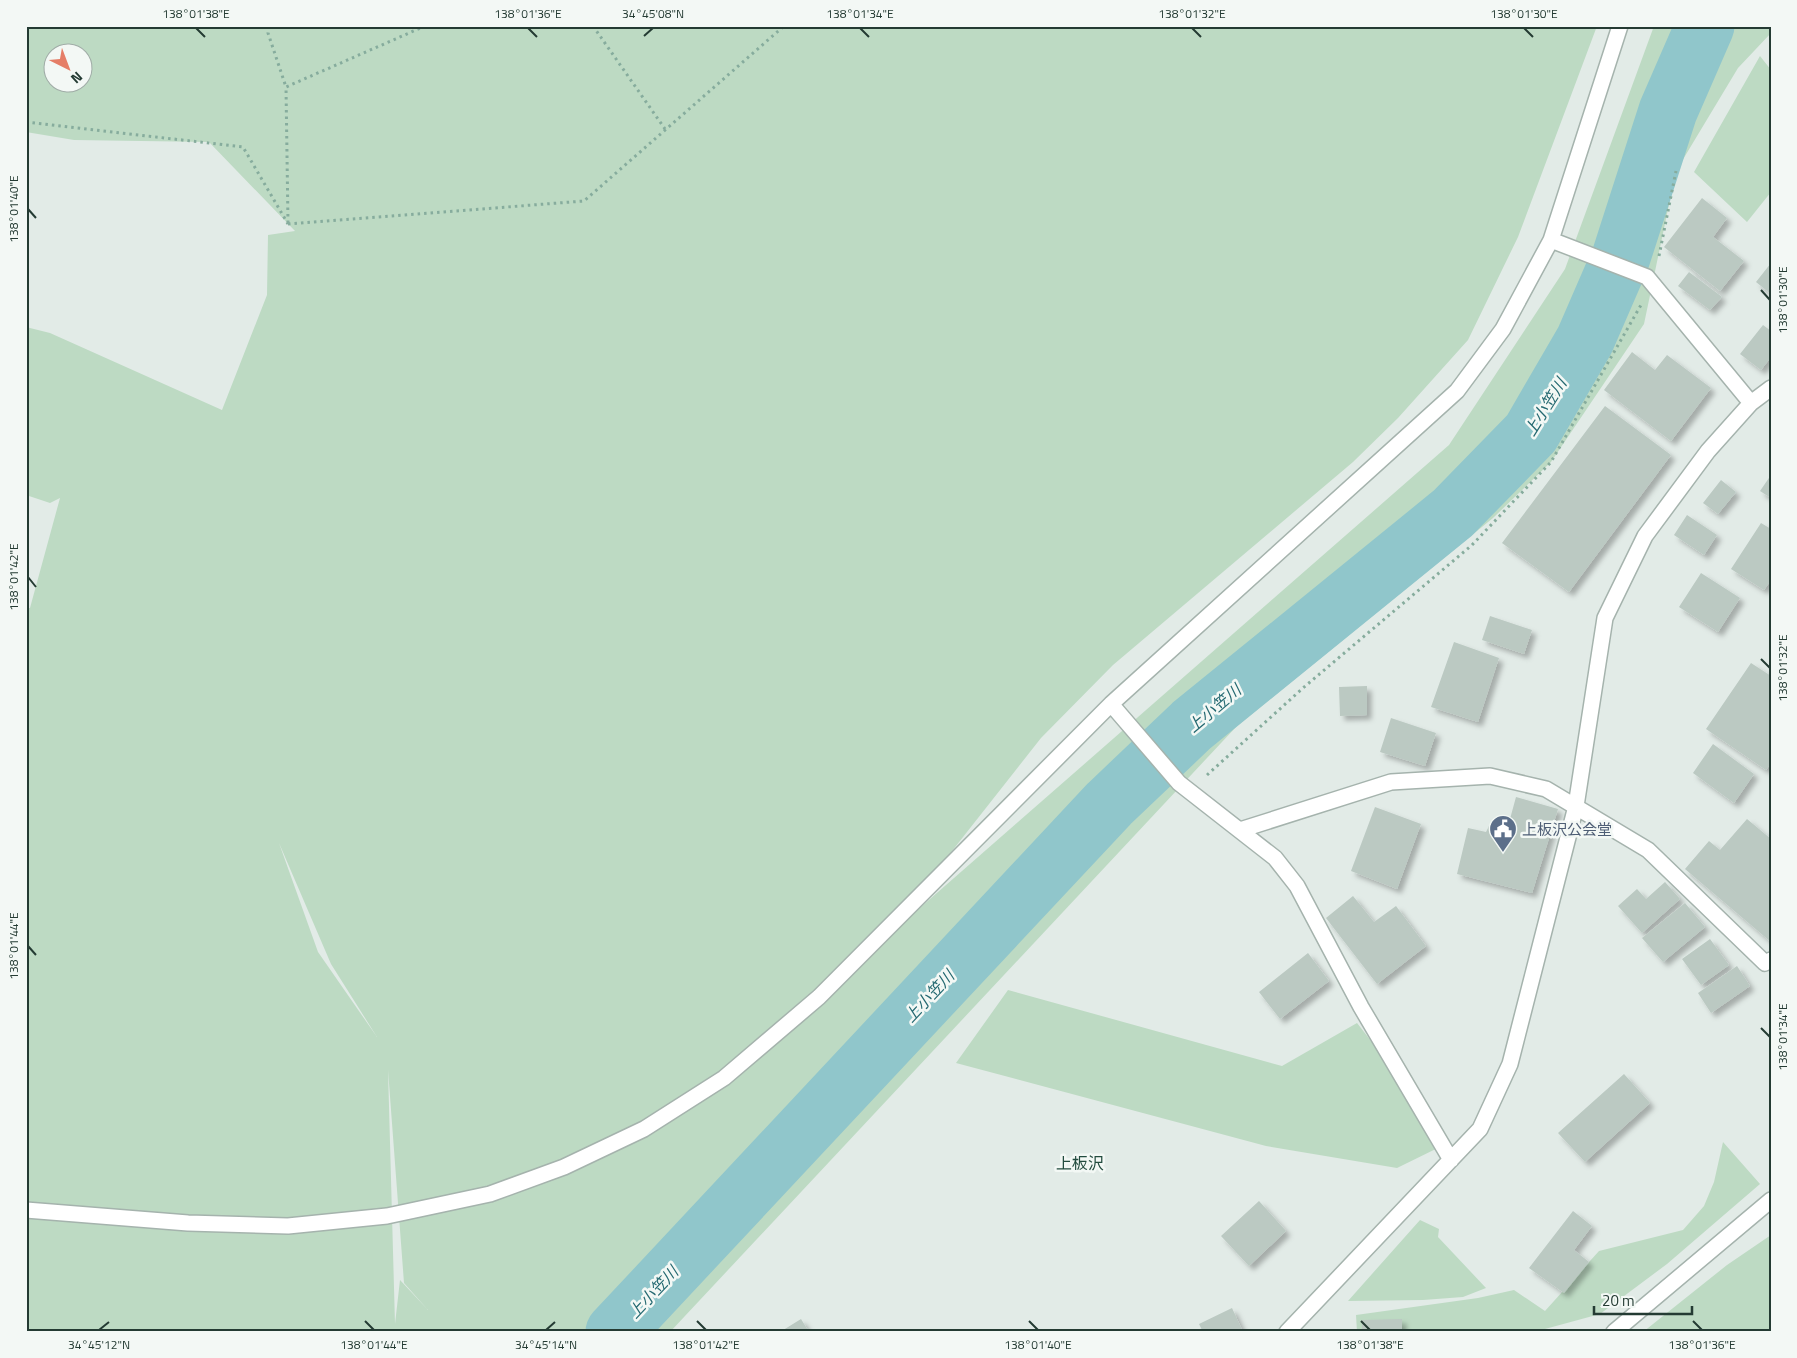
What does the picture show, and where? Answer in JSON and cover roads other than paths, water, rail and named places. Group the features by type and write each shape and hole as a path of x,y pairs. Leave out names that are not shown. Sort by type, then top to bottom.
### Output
{"street":[{"path":"26,1210 188,1223 288,1226 396,1214 490,1194 564,1167 644,1129 724,1078 832,985 1111,704 1457,391 1503,329 1551,240 1620,26"},
{"path":"1551,240 1650,280 1752,403"},
{"path":"1287,1332 1480,1129 1510,1064 1576,806 1605,618 1645,536 1708,451 1752,403 1771,388"},
{"path":"1111,704 1184,787 1275,858 1297,886 1360,1007 1451,1160"},
{"path":"1240,830 1391,782 1490,776 1546,789 1648,850 1765,963 1771,960"},
{"path":"1614,1332 1771,1200"}],"waterway":[{"name":"上小笠川","path":"615,1332 1109,804 1192,725 1453,513 1531,433 1585,340 1621,257 1668,111 1705,26"}],"place":[{"name":"上板沢公会堂","path":"1503,853"}],"district":[{"name":"上板沢","path":"1080,1163"}]}
